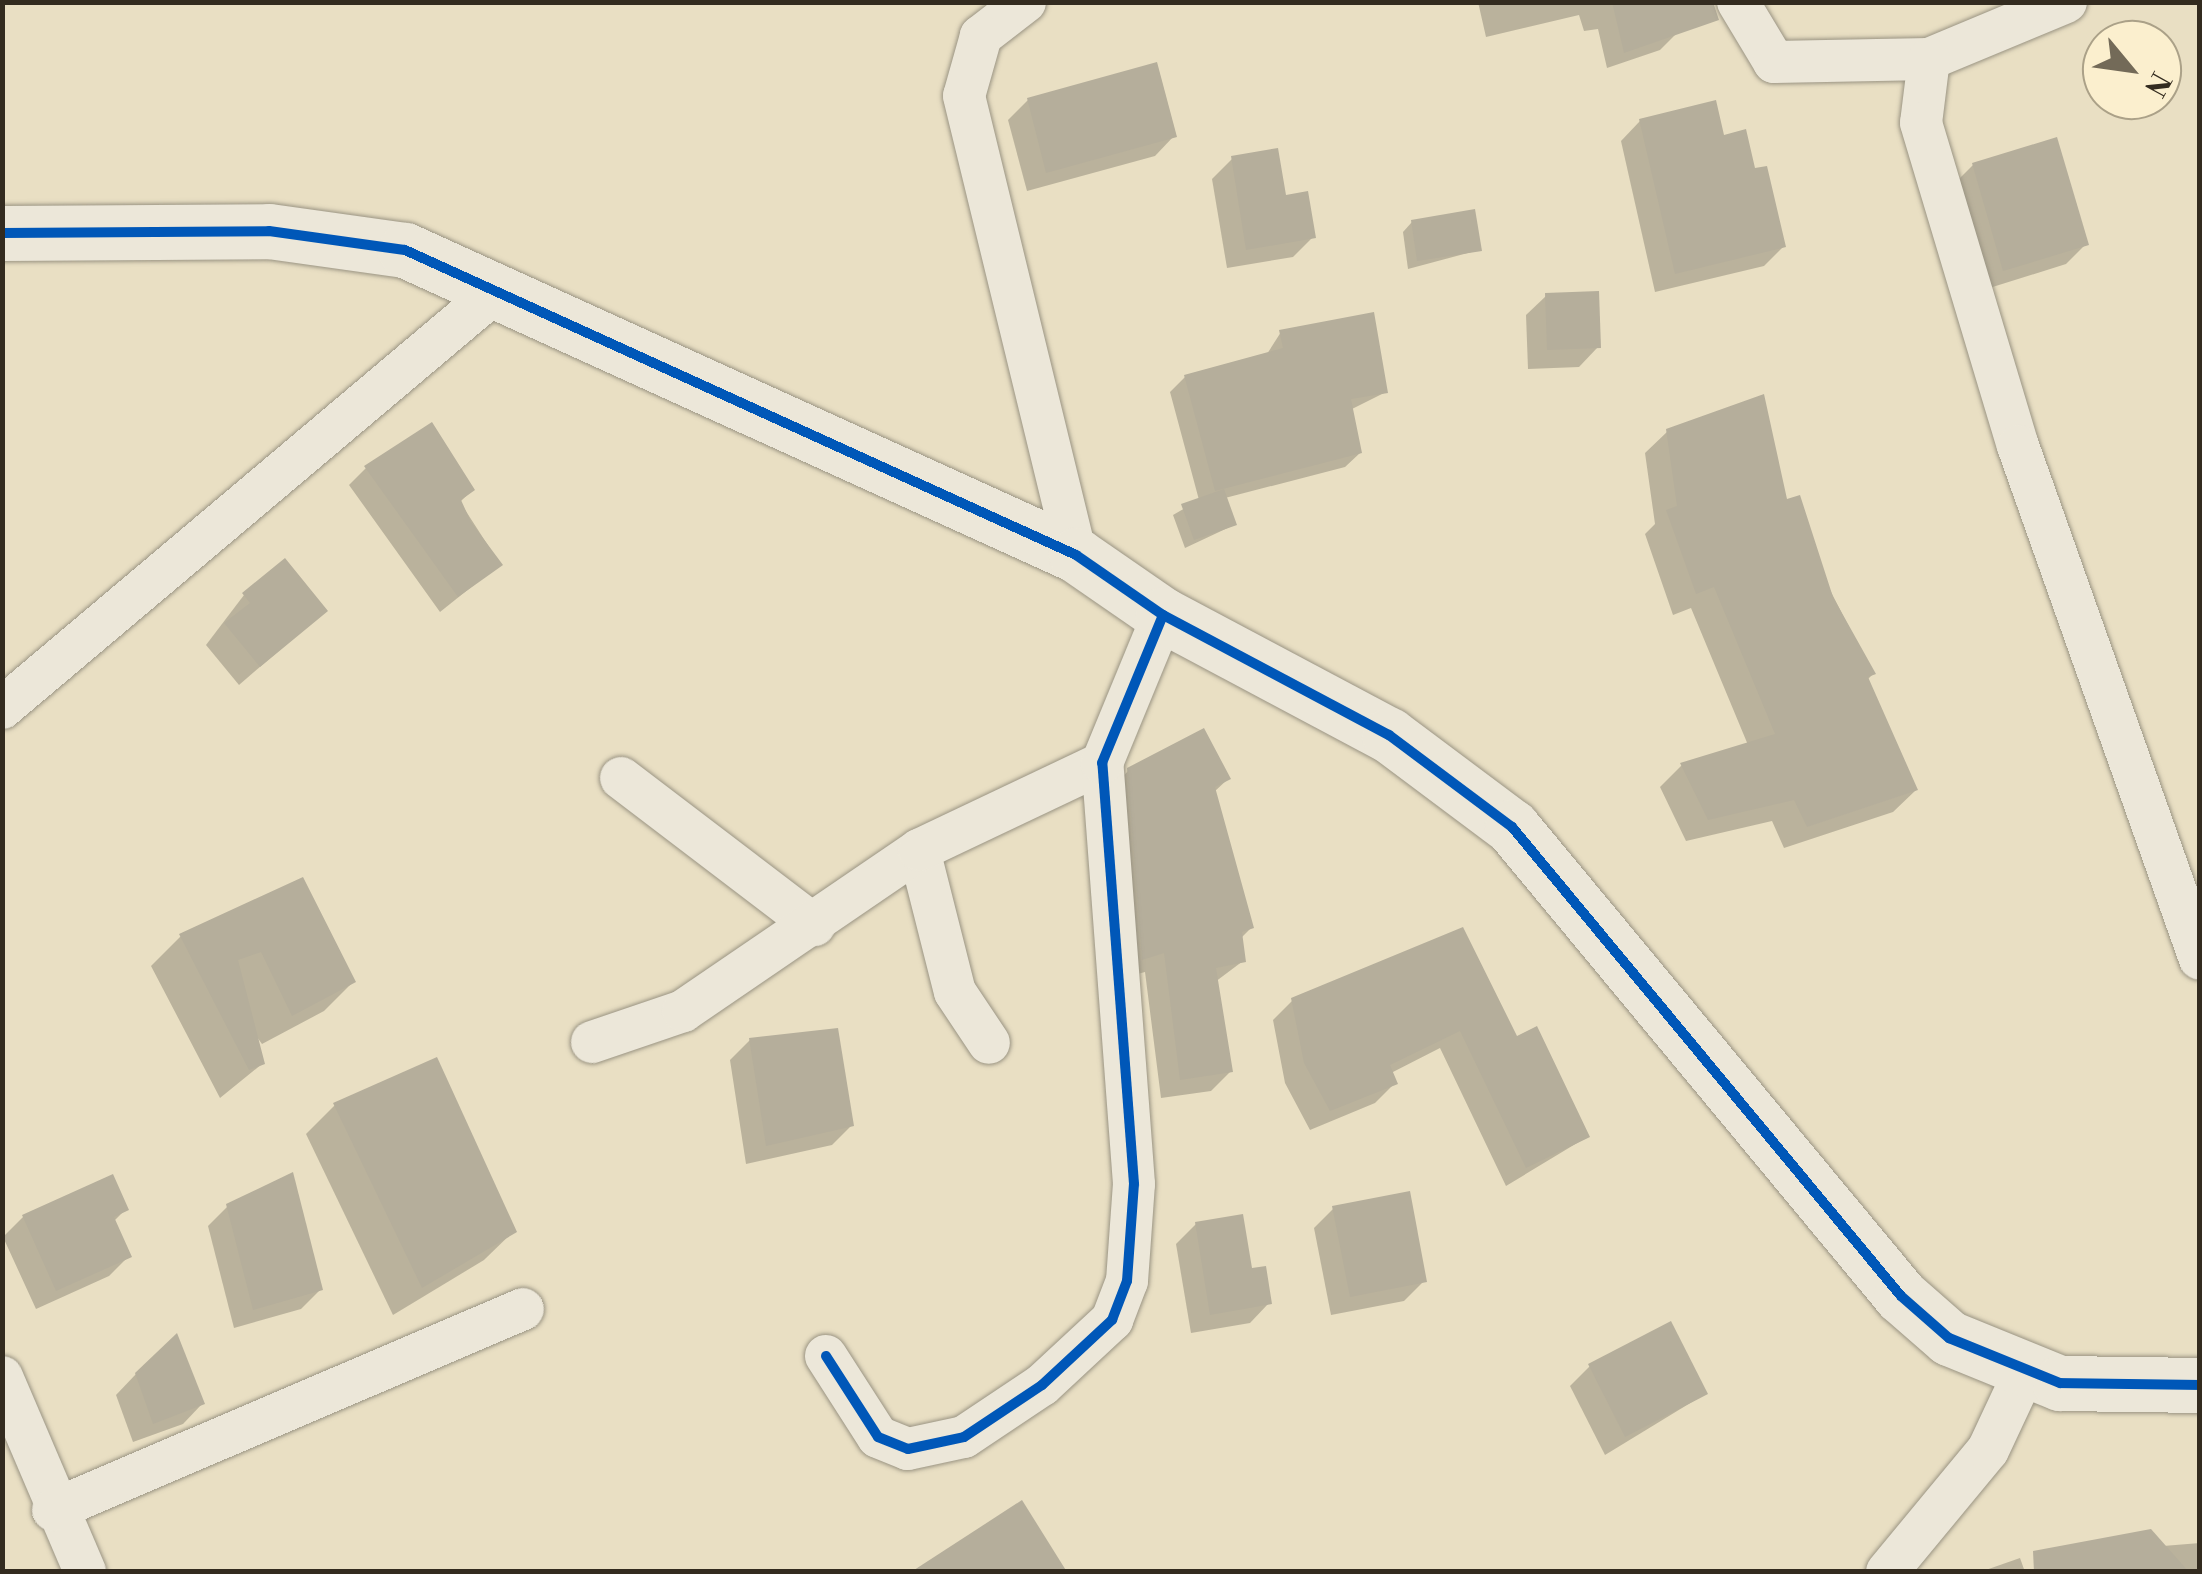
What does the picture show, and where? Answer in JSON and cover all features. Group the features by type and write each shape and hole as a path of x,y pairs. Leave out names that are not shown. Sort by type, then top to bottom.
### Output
{"street":[{"path":"1024,2 981,36 964,96 1076,556"},
{"path":"1738,2 1774,62 1928,60 2066,2"},
{"path":"1928,60 1922,122 1989,356 2200,958"},
{"path":"2,233 269,231 405,250 500,288 1076,556 1163,614 1389,735 1512,827 1900,1296 1949,1338 2024,1373 2060,1383 2200,1385"},
{"path":"2,708 500,288"},
{"path":"826,1356 878,1437 908,1449 964,1437 1042,1385 1112,1320 1127,1281 1134,1184 1102,763 1163,614"},
{"path":"592,1042 683,1011 919,850 1102,763"},
{"path":"621,778 814,925"},
{"path":"919,850 944,959 990,1043"},
{"path":"53,1510 523,1309"},
{"path":"1887,1572 1988,1450 2024,1373"},
{"path":"2,1376 53,1510 86,1572"}],"building":[{"path":"1612,2 1713,2 1719,20 1624,53"},
{"path":"1157,62 1177,137 1046,173 1027,98"},
{"path":"1716,100 1724,135 1746,129 1755,168 1767,166 1786,247 1675,274 1639,119"},
{"path":"2057,137 2089,245 2003,271 1972,163"},
{"path":"1278,148 1286,195 1308,191 1316,238 1246,250 1231,156"},
{"path":"1475,209 1482,251 1417,261 1411,220"},
{"path":"1599,291 1601,348 1547,350 1545,293"},
{"path":"1374,312 1388,393 1351,399 1362,453 1215,491 1184,375 1283,348 1279,330"},
{"path":"1764,394 1787,499 1800,495 1833,597 1876,674 1868,677 1918,790 1807,827 1794,800 1708,820 1680,763 1775,734 1714,587 1696,594 1666,510 1677,506 1666,429"},
{"path":"432,422 475,490 461,500 471,522 503,565 458,597 364,466"},
{"path":"1224,489 1237,525 1194,540 1181,504"},
{"path":"285,558 328,611 260,667 224,623 250,603 242,593"},
{"path":"1204,728 1231,779 1215,787 1254,928 1242,932 1246,962 1216,968 1233,1072 1180,1080 1164,953 1142,960 1127,768"},
{"path":"303,877 356,982 292,1016 261,952 238,960 265,1064 249,1070 179,934"},
{"path":"1463,927 1517,1036 1537,1026 1590,1137 1526,1168 1460,1031 1390,1065 1398,1084 1330,1111 1304,1063 1291,998"},
{"path":"838,1028 854,1126 766,1146 749,1038"},
{"path":"437,1057 517,1232 422,1288 333,1103"},
{"path":"293,1172 323,1290 253,1310 226,1204"},
{"path":"113,1174 129,1210 114,1217 132,1257 56,1291 22,1215"},
{"path":"1410,1191 1427,1282 1350,1297 1332,1206"},
{"path":"1243,1214 1252,1268 1266,1266 1272,1304 1210,1315 1195,1222"},
{"path":"1671,1321 1708,1394 1625,1437 1588,1364"},
{"path":"177,1333 205,1404 153,1424 135,1373"},
{"path":"1022,1500 1067,1572 911,1572"},
{"path":"2151,1529 2189,1572 2034,1572 2033,1551"}],"cycle path":[{"path":"2,233 269,231 405,250 1076,555 1163,615 1389,735 1512,827 1901,1296 1949,1338 2060,1383 2200,1385"},
{"path":"826,1356 878,1437 908,1449 964,1437 1042,1385 1112,1320 1127,1281 1134,1184 1102,763 1163,615"}]}
